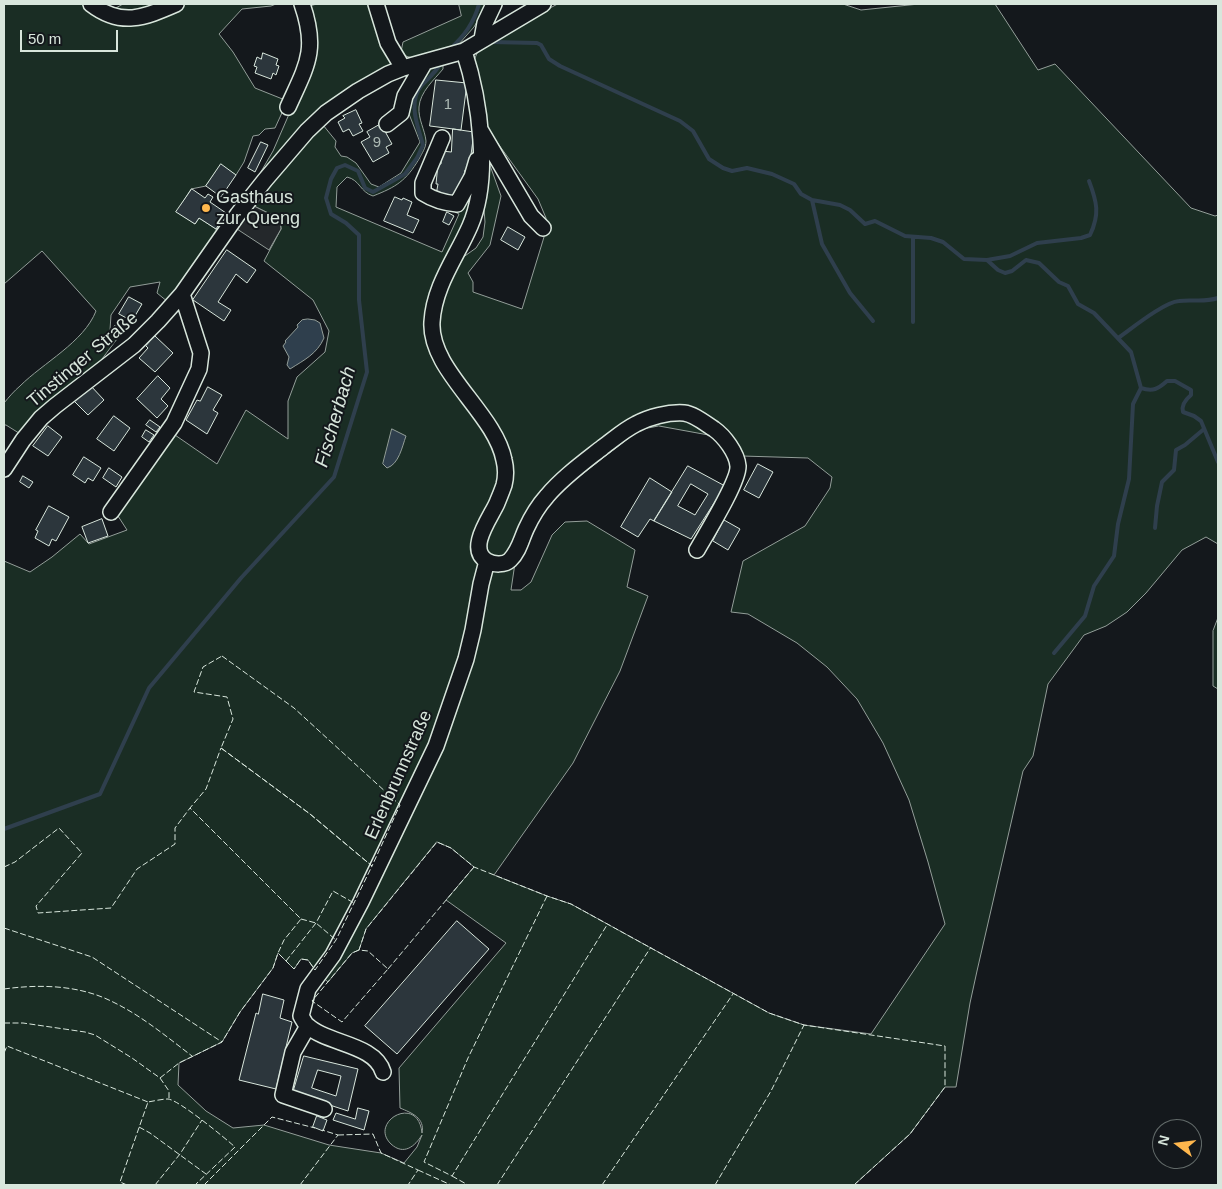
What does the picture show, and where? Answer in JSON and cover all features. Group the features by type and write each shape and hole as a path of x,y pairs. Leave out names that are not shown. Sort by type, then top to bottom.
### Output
{"street":[{"path":"90,4 103,13 117,18 133,19 153,14 176,4"},
{"path":"288,107 309,59 310,35 302,4"},
{"path":"376,4 388,43 403,68"},
{"path":"482,39 485,24 494,4"},
{"name":"Tinstinger Straße","path":"4,469 22,440 41,418 134,345 158,321 182,294 238,214 307,131 326,113 381,77 403,68 459,53 543,4"},
{"path":"459,53 475,97 480,129 481,186 471,225 451,261 436,298 432,321 432,339 446,364 494,433 502,449 505,464 504,483 496,505 484,524 479,544 481,555 487,561 498,564 507,562 517,551 527,528 547,496 581,464 635,424 657,416 685,413 704,422 720,433 733,451 738,465 736,479 697,550"},
{"path":"387,124 401,113 404,96 428,61"},
{"path":"480,129 531,216 543,228"},
{"path":"442,138 423,182 423,193 432,199 448,204 457,204 472,176 481,147"},
{"path":"111,512 174,423 200,369 201,354 182,294"},
{"name":"Erlenbrunnstraße","path":"308,1026 301,1016 308,988 333,955 342,938 436,746 466,660 474,630 481,584 487,561"},
{"path":"324,1109 283,1094 293,1052 308,1026 377,1060 381,1064 383,1072"}],"green space":[{"path":"4,4 85,4 98,18 123,4 276,4 242,9 219,34 233,52 255,88 285,100 286,104 275,128 265,129 259,135 253,136 244,162 236,175 221,165 206,186 191,189 177,212 195,224 199,218 216,229 218,233 168,302 157,293 160,282 130,287 111,315 110,330 117,339 96,367 22,435 4,425 4,403 29,377 62,352 82,333 96,311 42,251 4,284"},
{"path":"317,4 374,4 396,63 375,75 248,194 273,151 310,66 308,7"},
{"path":"459,4 487,4 474,27 458,45 412,58 401,52 403,42 461,16"},
{"path":"558,4 843,4 861,10 919,4 995,4 1038,70 1055,64 1191,208 1215,216 1218,215 1218,544 1206,537 1182,550 1146,593 1127,612 1106,626 1084,635 1048,684 1033,756 1023,771 977,971 956,1087 945,1087 910,1134 854,1185 4,1185 4,561 30,572 80,534 89,544 127,530 118,516 142,475 175,435 217,464 246,410 288,439 288,401 297,377 325,352 329,331 313,300 264,261 281,229 280,219 252,205 268,183 323,125 336,141 335,147 341,156 347,157 356,163 371,184 379,187 401,173 420,142 409,114 409,106 426,69 443,65 443,69 428,86 420,102 420,116 426,144 414,167 400,182 388,190 373,196 347,177 337,187 336,207 442,252 459,214 455,212 477,177 455,263 476,248 483,237 485,222 483,196 487,157 501,196 490,245 468,273 473,282 473,292 522,309 544,237 546,218 538,199 486,127 472,65 478,51 518,25","holes":["659,426 714,436 742,456 808,458 832,477 830,488 805,526 743,561 731,612 748,614 797,643 827,667 857,699 883,743 909,800 945,924 871,1034 804,1025 769,1013 571,904 494,875 573,763 620,671 648,596 627,587 635,550 587,521 565,522 552,535 531,582 521,590 511,590 515,563 554,496 639,430","437,842 451,848 474,867 446,900 506,943 399,1068 400,1108 417,1117 422,1123 422,1133 419,1121 412,1115 404,1113 396,1115 386,1127 386,1136 391,1144 400,1149 413,1146 422,1135 417,1147 404,1163 381,1153 329,1145 264,1125 233,1128 206,1111 178,1085 179,1063 222,1042 240,1012 273,968 278,953 294,969 301,959 308,960 315,970 328,982 352,953 359,950 366,929"]},
{"path":"1218,618 1218,689 1213,686 1213,631"}],"shaded area":[{"path":"252,205 280,219 281,229 269,250 237,229"}],"water":[{"path":"308,319 320,323 324,338 314,352 290,369 287,365 289,357 283,346 285,341 298,327 297,325 302,320"},
{"path":"392,429 406,436 397,459 387,468 383,464"}],"building":[{"path":"263,53 278,59 276,65 279,66 276,75 273,73 271,79 255,73 257,67 254,66 257,57 261,59"},
{"path":"436,80 467,83 461,130 430,126"},
{"path":"356,110 362,123 359,124 363,131 353,136 349,129 343,132 338,122 345,118 343,116"},
{"path":"381,124 392,144 386,147 389,153 373,162 361,142 370,137 367,132"},
{"path":"453,129 474,132 469,170 465,170 463,180 453,198 436,195 438,184 436,184 438,164 441,164 442,151 451,152"},
{"path":"261,142 268,145 255,172 248,168"},
{"path":"221,164 236,175 221,197 206,186"},
{"path":"192,189 205,198 208,194 213,197 210,202 226,213 216,229 199,218 195,224 176,212"},
{"path":"395,197 412,202 407,215 419,220 413,233 384,221"},
{"path":"447,212 454,216 449,225 443,222"},
{"path":"508,227 525,237 518,250 501,240"},
{"path":"227,250 256,270 247,283 236,274 218,302 231,310 224,321 193,300"},
{"path":"129,297 142,304 132,321 119,314"},
{"path":"119,322 127,329 119,337 112,329"},
{"path":"155,336 173,353 155,372 139,358"},
{"path":"158,376 170,388 161,399 168,406 157,418 137,399"},
{"path":"90,385 104,400 88,415 74,401"},
{"path":"208,387 222,395 213,410 218,413 207,434 186,420 197,400 200,401"},
{"path":"114,416 130,428 114,451 97,439"},
{"path":"150,420 160,427 156,432 146,425"},
{"path":"48,426 62,437 48,456 33,446"},
{"path":"146,430 154,435 149,442 142,437"},
{"path":"84,457 101,468 93,481 88,478 85,483 73,475"},
{"path":"758,464 773,472 759,498 744,490"},
{"path":"688,466 725,486 691,539 654,521","holes":["691,484 708,494 695,515 678,506"]},
{"path":"109,468 122,477 116,487 103,478"},
{"path":"23,476 33,482 29,488 20,482"},
{"path":"650,478 672,492 654,521 650,519 638,537 621,527"},
{"path":"49,506 69,517 56,541 52,539 49,546 35,538 38,531 36,530"},
{"path":"102,519 108,536 88,543 82,527"},
{"path":"724,520 740,529 728,550 713,541"},
{"path":"457,921 489,949 397,1054 365,1026"},
{"path":"263,994 284,1000 280,1018 292,1022 276,1089 239,1080 256,1013 258,1014"},
{"path":"304,1056 358,1069 348,1111 293,1093","holes":["318,1070 341,1076 336,1096 312,1088"]},
{"path":"358,1108 369,1111 364,1130 333,1120 336,1113 355,1119"},
{"path":"317,1116 327,1120 323,1131 313,1127"}],"waterway":[{"name":"Fischerbach","path":"450,49 468,29 479,4"},
{"path":"491,42 537,43 541,45 549,59 560,66 680,121 693,131 709,159 723,168 732,171 747,168 772,174 794,184 801,194 812,200 840,205 850,210 865,224 875,221 905,236 931,238 943,242 964,259 987,260 998,270 1005,273 1012,271 1026,260 1039,263 1059,282 1068,286 1078,304 1094,313 1131,352 1141,388 1152,390 1167,381 1175,381 1191,390 1191,395 1183,405 1183,412 1201,421 1218,462"},
{"name":"Fischerbach","path":"4,829 100,794 149,688 241,578 334,477 367,372 359,300 359,235 346,223 331,214 326,198 331,179 337,168 345,165 358,171 365,188 373,192 405,174 417,158 423,145 415,114 415,99 422,85 436,71 442,61"},
{"path":"987,260 1010,256 1037,243 1081,238 1090,235 1095,221 1096,208 1089,181"},
{"path":"812,200 822,244 850,293 873,321"},
{"path":"913,237 913,322"},
{"path":"1118,338 1165,306 1179,301 1218,298"},
{"path":"1054,653 1085,616 1094,586 1114,556 1118,524 1129,479 1133,404 1141,388"},
{"path":"1155,528 1162,482 1174,470 1176,450 1204,429"}],"fence":[{"path":"222,656 294,708 400,805 372,866 310,814 221,748 233,719 227,697 194,692 203,667 222,656"},
{"path":"221,748 310,814 372,866 336,940 315,970 308,960 301,959 294,969 278,953 284,940 301,919 190,808 206,789 221,748"},
{"path":"4,867 15,862 59,828 82,853 36,906 38,913 111,908 137,869 175,844 175,828 190,808"},
{"path":"359,950 352,953 312,1001 342,1022 388,969 368,951 359,950 366,929 437,842 451,848 474,867 571,904 769,1013 804,1025 945,1046 945,1087 910,1134 854,1185"},
{"path":"388,969 474,867"},
{"path":"286,961 316,923 333,891 354,903"},
{"path":"547,896 468,1058 424,1162 452,1176 607,925"},
{"path":"301,919 316,923 336,940"},
{"path":"4,928 92,957 222,1042"},
{"path":"497,1185 651,947"},
{"path":"4,1023 23,1023 95,1035 160,1078 179,1063 222,1042 240,1012 273,968 278,953"},
{"path":"4,989 60,987 100,996 144,1020 192,1056"},
{"path":"602,1185 733,994"},
{"path":"715,1185 771,1091 804,1025"},
{"path":"4,1053 7,1046 148,1102"},
{"path":"160,1078 169,1091 169,1099"},
{"path":"127,1185 120,1182 148,1102 168,1099 191,1112 235,1147 195,1185"},
{"path":"204,1185 272,1117 315,1128"},
{"path":"155,1185 180,1154 202,1120"},
{"path":"139,1127 206,1174"},
{"path":"300,1185 338,1135 322,1130"},
{"path":"338,1135 373,1134 381,1153 418,1170 408,1185"},
{"path":"418,1170 451,1185"},
{"path":"452,1176 468,1185"}],"place":[{"name":"Gasthaus zur Queng","path":"206,208"}]}
